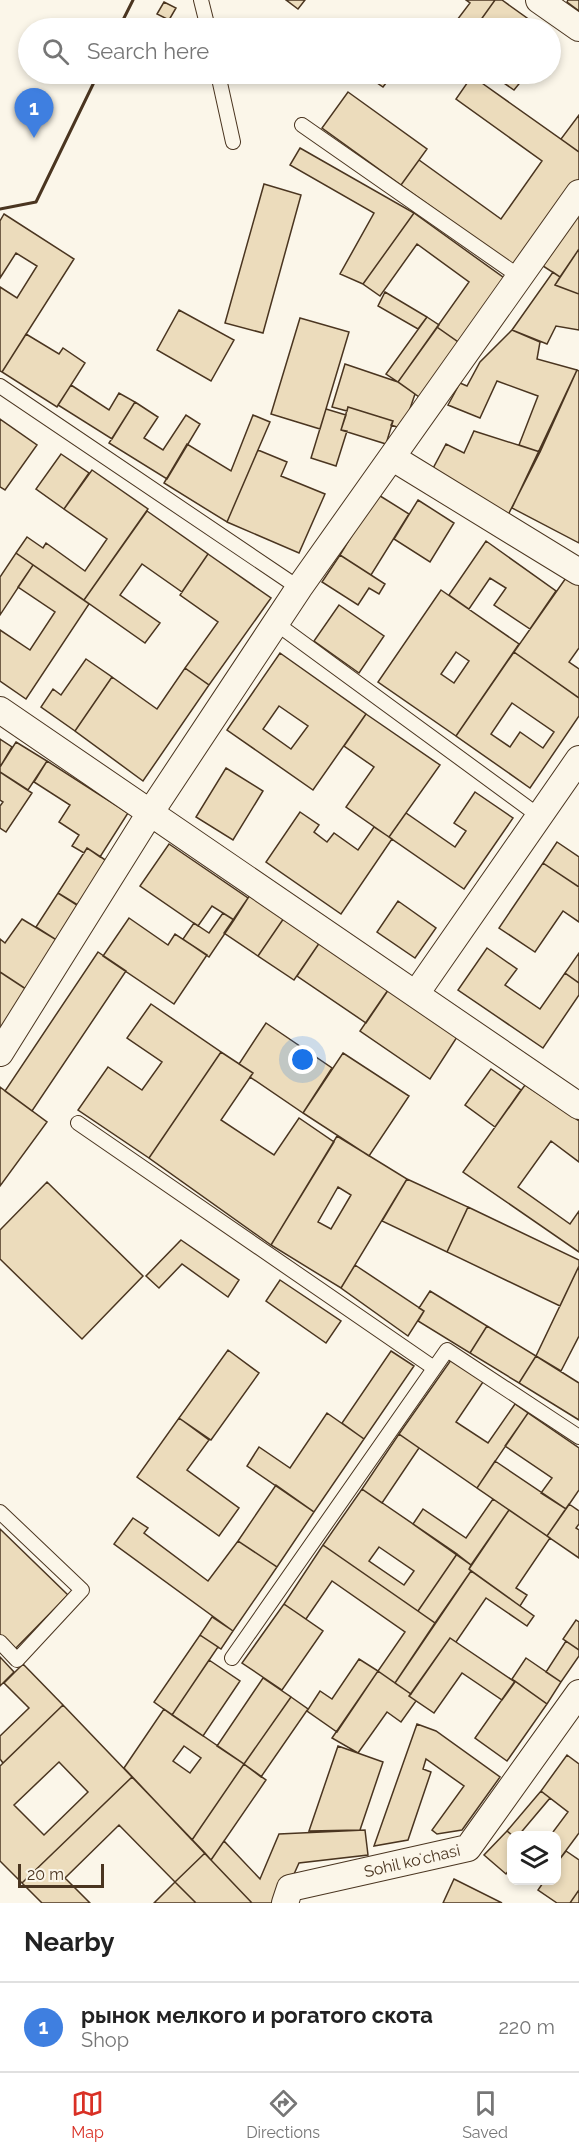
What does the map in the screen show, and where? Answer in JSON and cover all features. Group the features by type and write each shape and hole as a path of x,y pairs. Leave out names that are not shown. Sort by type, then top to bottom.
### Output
{"street":[{"path":"538,0 579,28"},
{"path":"0,1053 150,813 299,588 579,193"},
{"path":"393,458 579,572"},
{"path":"0,710 579,1106"},
{"path":"422,984 579,759"},
{"name":"Sohil koʻchasi","path":"285,1903 290,1888 468,1848 579,1693"}],"lane":[{"path":"201,0 206,18"},
{"path":"220,84 233,142"},
{"path":"302,125 520,277"},
{"path":"0,386 299,588"},
{"path":"277,624 539,816"},
{"path":"78,1123 434,1368"},
{"path":"232,1658 447,1350 579,1437"},
{"path":"0,1512 82,1590 17,1660 0,1642"}],"building":[{"path":"286,0 305,0 298,9"},
{"path":"466,0 495,0 482,18 459,18 470,3"},
{"path":"495,0 502,0 527,18 482,18"},
{"path":"568,0 579,0 579,11 567,2"},
{"path":"164,2 176,8 170,18 157,14"},
{"path":"466,84 483,84 579,152 579,182 517,268 401,185 419,160 501,219 542,161 456,99"},
{"path":"505,84 519,84 514,90"},
{"path":"348,92 427,149 401,185 322,128"},
{"path":"579,115 579,152 561,139"},
{"path":"300,148 414,213 363,284 340,274 374,213 290,165"},
{"path":"264,184 301,195 263,333 225,323"},
{"path":"414,213 507,280 461,344 437,327 469,282 417,244 380,296 363,284"},
{"path":"4,214 74,259 2,372 0,371 0,287 17,298 37,266 16,253 0,278 0,221"},
{"path":"579,214 579,249 560,277 543,266"},
{"path":"579,249 579,294 555,285"},
{"path":"553,272 560,277 555,285 579,294 579,330 556,326 547,344 512,330"},
{"path":"385,292 427,317 418,329 378,306"},
{"path":"179,310 234,340 211,381 157,350"},
{"path":"427,317 439,325 398,382 386,374"},
{"path":"300,318 349,332 320,429 271,414"},
{"path":"437,327 461,344 422,399 398,382"},
{"path":"512,330 540,342 537,359 577,370 540,452 519,445 538,396 497,381 480,418 448,405 460,383 467,386 480,362"},
{"path":"26,334 59,354 63,348 85,363 57,407 2,372"},
{"path":"345,364 398,382 415,394 403,429 391,425 393,421 348,407 347,411 332,407"},
{"path":"577,370 579,371 579,543 512,508"},
{"path":"71,385 109,410 119,393 135,402 112,439 58,405"},
{"path":"135,402 158,417 144,438 163,450 186,415 200,424 167,479 109,443"},
{"path":"348,407 393,421 386,444 341,430"},
{"path":"326,409 346,415 341,430 347,431 336,466 311,458"},
{"path":"253,415 270,422 227,522 164,483 187,444 231,471"},
{"path":"0,419 37,445 5,490 0,487"},
{"path":"474,431 540,452 507,517 430,474 446,444 464,453"},
{"path":"258,450 287,462 281,476 325,494 299,553 227,522"},
{"path":"61,454 89,473 64,509 36,489"},
{"path":"92,470 148,509 84,600 16,553 27,537 43,548 46,543 85,571 107,539 64,509"},
{"path":"377,494 409,514 371,575 340,555"},
{"path":"418,500 454,523 430,562 394,539"},
{"path":"147,511 208,554 182,592 142,564 120,595 160,623 145,643 84,600"},
{"path":"486,541 556,591 530,629 494,605 506,588 490,578 469,609 449,595"},
{"path":"16,553 33,565 0,615 0,577"},
{"path":"208,554 271,598 209,685 185,668 218,622 180,595"},
{"path":"340,555 385,584 379,594 369,588 358,605 322,582"},
{"path":"33,565 89,604 26,699 0,681 0,630 30,650 55,612 18,587"},
{"path":"568,575 579,582 579,648 569,662 579,669 579,698 514,652"},
{"path":"441,590 519,644 456,736 378,682","holes":["456,652 469,661 454,683 441,674"]},
{"path":"339,605 384,636 359,673 314,641"},
{"path":"514,652 579,698 579,716 530,788 456,736","holes":["512,703 554,732 543,748 520,732 510,747 491,734"]},
{"path":"280,653 366,714 313,790 227,730","holes":["279,706 308,726 291,749 263,729"]},
{"path":"86,659 112,677 75,731 41,707 53,689 61,695"},
{"path":"185,668 209,685 143,781 75,731 112,677 157,709"},
{"path":"366,714 440,765 389,837 346,807 374,767 344,746"},
{"path":"0,739 12,747 0,767"},
{"path":"16,742 47,761 28,790 0,772 0,767"},
{"path":"47,761 128,813 100,857 87,848 84,853 72,846 79,835 59,822 70,805 34,782"},
{"path":"226,768 263,791 233,840 196,817"},
{"path":"0,772 32,793 6,832 0,828 0,806 3,802 0,800"},
{"path":"475,792 513,818 464,889 389,837 406,813 455,847 466,831 454,823"},
{"path":"300,812 319,825 314,832 327,842 334,833 358,850 374,827 392,839 341,914 266,862"},
{"path":"557,842 579,857 579,887 543,863"},
{"path":"169,844 248,898 234,920 212,906 198,926 140,886"},
{"path":"87,848 110,863 81,907 58,893"},
{"path":"543,863 579,887 579,922 563,911 535,952 499,928"},
{"path":"58,893 80,907 58,941 36,927"},
{"path":"250,895 284,918 258,956 224,933"},
{"path":"398,901 436,928 415,958 377,932"},
{"path":"223,913 234,920 209,957 183,939 194,923 209,933"},
{"path":"129,918 168,945 175,934 207,955 174,1004 103,956"},
{"path":"284,918 320,942 294,980 258,956"},
{"path":"22,919 60,942 32,993 0,972 0,939 5,943"},
{"path":"320,942 389,989 366,1023 297,976"},
{"path":"487,948 517,969 505,985 540,1009 565,973 579,983 579,995 543,1048 458,990"},
{"path":"98,952 126,971 32,1111 5,1091"},
{"path":"579,953 579,983 565,973"},
{"path":"0,972 32,993 0,1040"},
{"path":"390,987 459,1034 430,1079 360,1031"},
{"path":"151,1004 221,1052 149,1158 78,1110 108,1067 142,1090 162,1062 127,1038"},
{"path":"266,1023 332,1068 303,1113 250,1077 253,1073 239,1064"},
{"path":"221,1052 253,1073 221,1120 274,1155 299,1118 334,1142 271,1245 149,1158"},
{"path":"343,1053 409,1096 369,1156 303,1113"},
{"path":"491,1069 521,1090 495,1127 465,1105"},
{"path":"525,1085 579,1121 579,1162 551,1141 518,1187 570,1224 579,1211 579,1252 463,1172"},
{"path":"0,1087 47,1122 0,1186"},
{"path":"337,1136 407,1179 341,1288 271,1245","holes":["338,1187 351,1195 331,1229 318,1222"]},
{"path":"407,1179 468,1207 447,1252 382,1221"},
{"path":"47,1182 143,1276 82,1339 0,1259 0,1230"},
{"path":"468,1207 579,1260 579,1266 560,1306 447,1252"},
{"path":"181,1240 239,1280 228,1297 182,1264 159,1288 146,1276"},
{"path":"355,1265 424,1311 408,1336 341,1288"},
{"path":"579,1266 579,1336 561,1371 536,1356"},
{"path":"280,1280 341,1321 326,1343 266,1301"},
{"path":"430,1291 487,1326 470,1353 418,1321 424,1311 419,1308"},
{"path":"487,1326 536,1356 519,1383 470,1353"},
{"path":"228,1350 259,1373 211,1440 179,1418"},
{"path":"391,1351 414,1366 364,1439 342,1423"},
{"path":"536,1356 579,1383 579,1420 519,1383"},
{"path":"451,1360 483,1382 456,1422 488,1443 515,1404 528,1413 477,1488 399,1434"},
{"path":"327,1413 364,1439 314,1512 247,1466 259,1447 290,1468"},
{"path":"528,1413 579,1448 579,1490 566,1509 541,1493 552,1478 505,1446"},
{"path":"179,1418 209,1440 187,1470 239,1508 219,1536 137,1477"},
{"path":"399,1434 419,1448 382,1503 362,1489"},
{"path":"495,1461 566,1509 547,1536 477,1488"},
{"path":"276,1485 314,1512 277,1567 238,1541"},
{"path":"362,1489 457,1554 418,1611 323,1545","holes":["379,1547 414,1571 404,1585 369,1561"]},
{"path":"493,1499 509,1510 471,1565 413,1524 423,1509 466,1538"},
{"path":"569,1504 579,1511 579,1524 576,1528 579,1530 579,1558 547,1536"},
{"path":"509,1510 550,1538 516,1588 527,1595 520,1606 469,1569"},
{"path":"133,1518 148,1528 144,1533 208,1581 238,1541 277,1567 233,1631 114,1544"},
{"path":"0,1529 68,1595 14,1650 0,1637"},
{"path":"323,1545 435,1623 395,1683 378,1671 405,1632 332,1581 306,1619 284,1604"},
{"path":"457,1554 471,1565 469,1569 471,1571 435,1623 418,1611"},
{"path":"471,1571 534,1616 527,1626 486,1598 456,1642 450,1638 411,1694 395,1683"},
{"path":"284,1604 323,1631 282,1690 242,1663"},
{"path":"212,1617 233,1631 221,1649 200,1635"},
{"path":"576,1620 579,1622 579,1650 563,1639"},
{"path":"200,1635 218,1647 172,1715 154,1702"},
{"path":"450,1638 515,1682 502,1700 462,1673 434,1713 409,1696"},
{"path":"566,1641 579,1650 579,1656 561,1682 546,1672"},
{"path":"0,1657 14,1672 0,1686"},
{"path":"526,1658 561,1682 547,1704 512,1679"},
{"path":"359,1659 378,1671 337,1732 307,1711 320,1691 332,1699"},
{"path":"209,1660 240,1681 203,1736 172,1715"},
{"path":"23,1664 63,1705 3,1763 0,1759 0,1736 29,1708 4,1683"},
{"path":"378,1671 411,1694 409,1696 416,1701 401,1722 387,1712 358,1753 332,1738"},
{"path":"263,1678 291,1697 244,1764 217,1746"},
{"path":"515,1681 547,1704 507,1761 475,1738"},
{"path":"291,1697 308,1709 261,1777 244,1764"},
{"path":"63,1705 132,1777 22,1883 0,1861 0,1766","holes":["59,1762 88,1792 44,1835 14,1805"]},
{"path":"164,1709 244,1764 192,1840 124,1768","holes":["184,1746 201,1758 190,1773 173,1761"]},
{"path":"417,1724 436,1731 500,1777 462,1830 437,1834 432,1830 464,1786 426,1759 423,1769 431,1772 408,1840 374,1846"},
{"path":"338,1746 383,1762 360,1830 309,1831"},
{"path":"567,1755 579,1764 579,1833 561,1857 561,1831 554,1831 568,1812 541,1791"},
{"path":"244,1764 266,1780 211,1860 192,1840"},
{"path":"132,1777 205,1853 175,1882 119,1825 65,1878 90,1903 42,1903 22,1883"},
{"path":"541,1791 550,1798 522,1831 507,1831"},
{"path":"365,1830 368,1855 299,1863 281,1903 252,1903 211,1860 224,1841 260,1879 279,1834"},
{"path":"507,1831 506,1874 484,1855"},
{"path":"566,1851 579,1860 579,1890 570,1903 557,1903 538,1890 542,1885 561,1885 561,1858"},
{"path":"205,1853 252,1903 196,1903 175,1882"},
{"path":"454,1879 502,1903 443,1903"},
{"path":"175,1882 196,1903 154,1903"},
{"path":"579,1890 579,1903 570,1903"}],"wall":[{"path":"124,18 133,0"},
{"path":"0,209 36,202 93,84"}],"place":[{"name":"рынок мелкого и рогатого скота","path":"34,138"}]}
